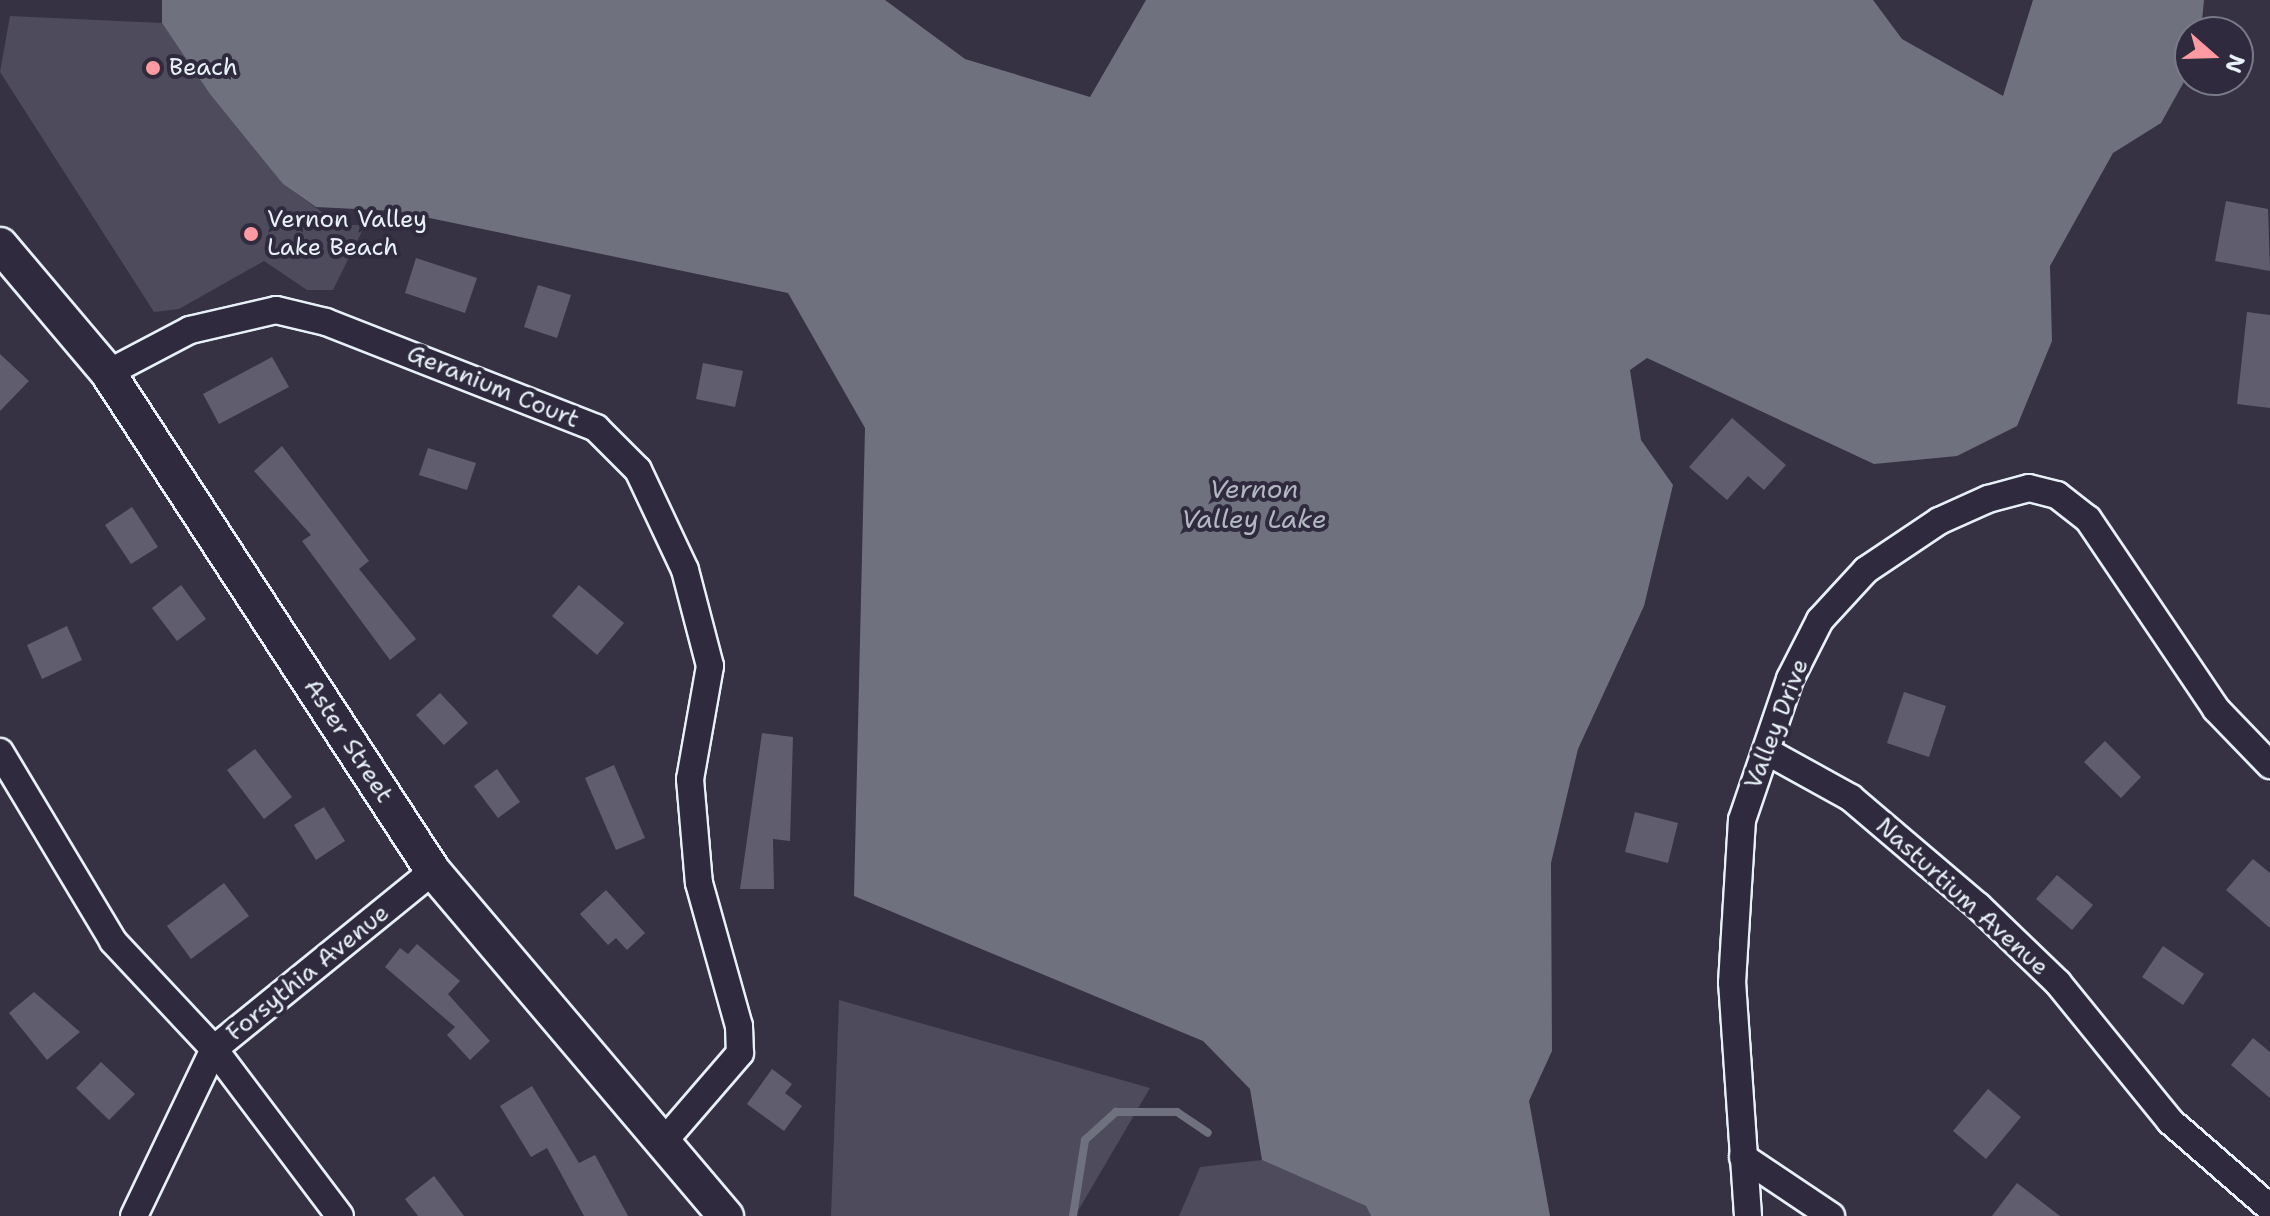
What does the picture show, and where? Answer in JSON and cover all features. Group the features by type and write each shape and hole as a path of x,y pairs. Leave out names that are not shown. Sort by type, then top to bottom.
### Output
{"street":[{"name":"Aster Street","path":"0,245 108,373 433,871 726,1216"},
{"name":"Geranium Court","path":"108,373 190,330 276,310 326,322 596,428 638,470 685,570 710,666 690,779 699,883 739,1026 740,1053 664,1141"},
{"name":"Valley Drive","path":"1748,1216 1732,983 1736,875 1742,820 1766,751 1820,620 1866,570 1939,521 2029,488 2057,495 2088,519 2216,709 2270,765"},
{"name":"Nasturtium Avenue","path":"1766,751 1851,798 1978,906 2058,983 2170,1121 2270,1208"},
{"path":"0,752 113,941 214,1049 340,1216"},
{"name":"Forsythia Avenue","path":"134,1216 214,1049 433,871"},
{"path":"1743,1157 1831,1216"}],"shaded area":[{"path":"10,16 162,23 283,184 340,225 365,225 333,290 307,290 264,261 179,309 154,312 0,72"},
{"path":"839,1000 1150,1088 1075,1216 831,1216"},
{"path":"1262,1160 1366,1206 1371,1216 1179,1216 1200,1167"}],"water":[{"name":"Vernon Valley Lake","path":"162,0 885,0 965,59 1090,97 1146,0 1873,0 1902,39 2003,96 2033,0 2204,0 2202,16 2174,16 2176,96 2161,123 2113,153 2050,266 2052,341 2017,426 1957,456 1874,464 1647,358 1630,370 1641,440 1673,485 1644,606 1578,749 1551,863 1552,1051 1529,1101 1550,1216 1371,1216 1366,1206 1262,1160 1250,1089 1203,1041 854,896 865,428 788,293 396,211 316,207 283,184 210,94 162,23"}],"building":[{"path":"2226,201 2268,209 2270,271 2215,261"},
{"path":"416,258 477,278 465,313 405,293"},
{"path":"538,285 571,295 557,338 524,327"},
{"path":"2247,312 2270,315 2270,408 2237,404"},
{"path":"0,354 29,381 0,411"},
{"path":"272,357 289,387 219,424 203,394"},
{"path":"703,363 743,371 735,407 696,399"},
{"path":"1732,418 1786,465 1764,490 1748,476 1727,500 1689,467"},
{"path":"282,446 369,561 359,569 416,639 390,660 302,541 311,535 254,471"},
{"path":"428,448 476,463 467,490 419,475"},
{"path":"132,507 158,547 131,564 105,525"},
{"path":"181,585 206,619 177,641 152,608"},
{"path":"579,585 624,623 597,655 552,616"},
{"path":"67,626 82,660 42,679 27,645"},
{"path":"1904,692 1946,706 1929,757 1887,743"},
{"path":"440,693 468,723 444,745 416,715"},
{"path":"762,733 793,737 790,841 773,839 774,889 740,889"},
{"path":"2105,741 2141,777 2121,798 2084,762"},
{"path":"255,749 292,797 264,819 227,770"},
{"path":"614,765 645,838 616,850 585,778"},
{"path":"497,769 520,802 498,818 474,786"},
{"path":"324,807 345,841 316,860 294,825"},
{"path":"1635,812 1678,823 1668,863 1625,852"},
{"path":"2253,859 2270,873 2270,928 2226,890"},
{"path":"2057,875 2093,905 2072,930 2036,899"},
{"path":"224,883 249,916 191,959 167,926"},
{"path":"606,890 645,933 627,950 616,938 608,945 580,914"},
{"path":"417,944 460,981 448,994 490,1041 470,1060 447,1035 455,1027 385,967 400,948 408,954"},
{"path":"2163,946 2204,974 2183,1005 2142,977"},
{"path":"34,992 80,1032 47,1060 9,1013"},
{"path":"2253,1038 2270,1052 2270,1098 2231,1065"},
{"path":"101,1062 135,1094 109,1120 76,1088"},
{"path":"772,1069 792,1084 785,1093 802,1106 784,1131 747,1104"},
{"path":"532,1086 579,1163 595,1155 628,1216 584,1216 547,1148 531,1157 500,1106"},
{"path":"1988,1089 2021,1117 1986,1159 1953,1131"},
{"path":"434,1176 464,1216 418,1216 405,1199"},
{"path":"2017,1183 2060,1216 1992,1216"}],"waterway":[{"path":"1073,1216 1085,1140 1116,1112 1177,1112 1208,1133"}],"place":[{"name":"Beach","path":"153,68"},
{"name":"Vernon Valley Lake Beach","path":"251,234"}]}
